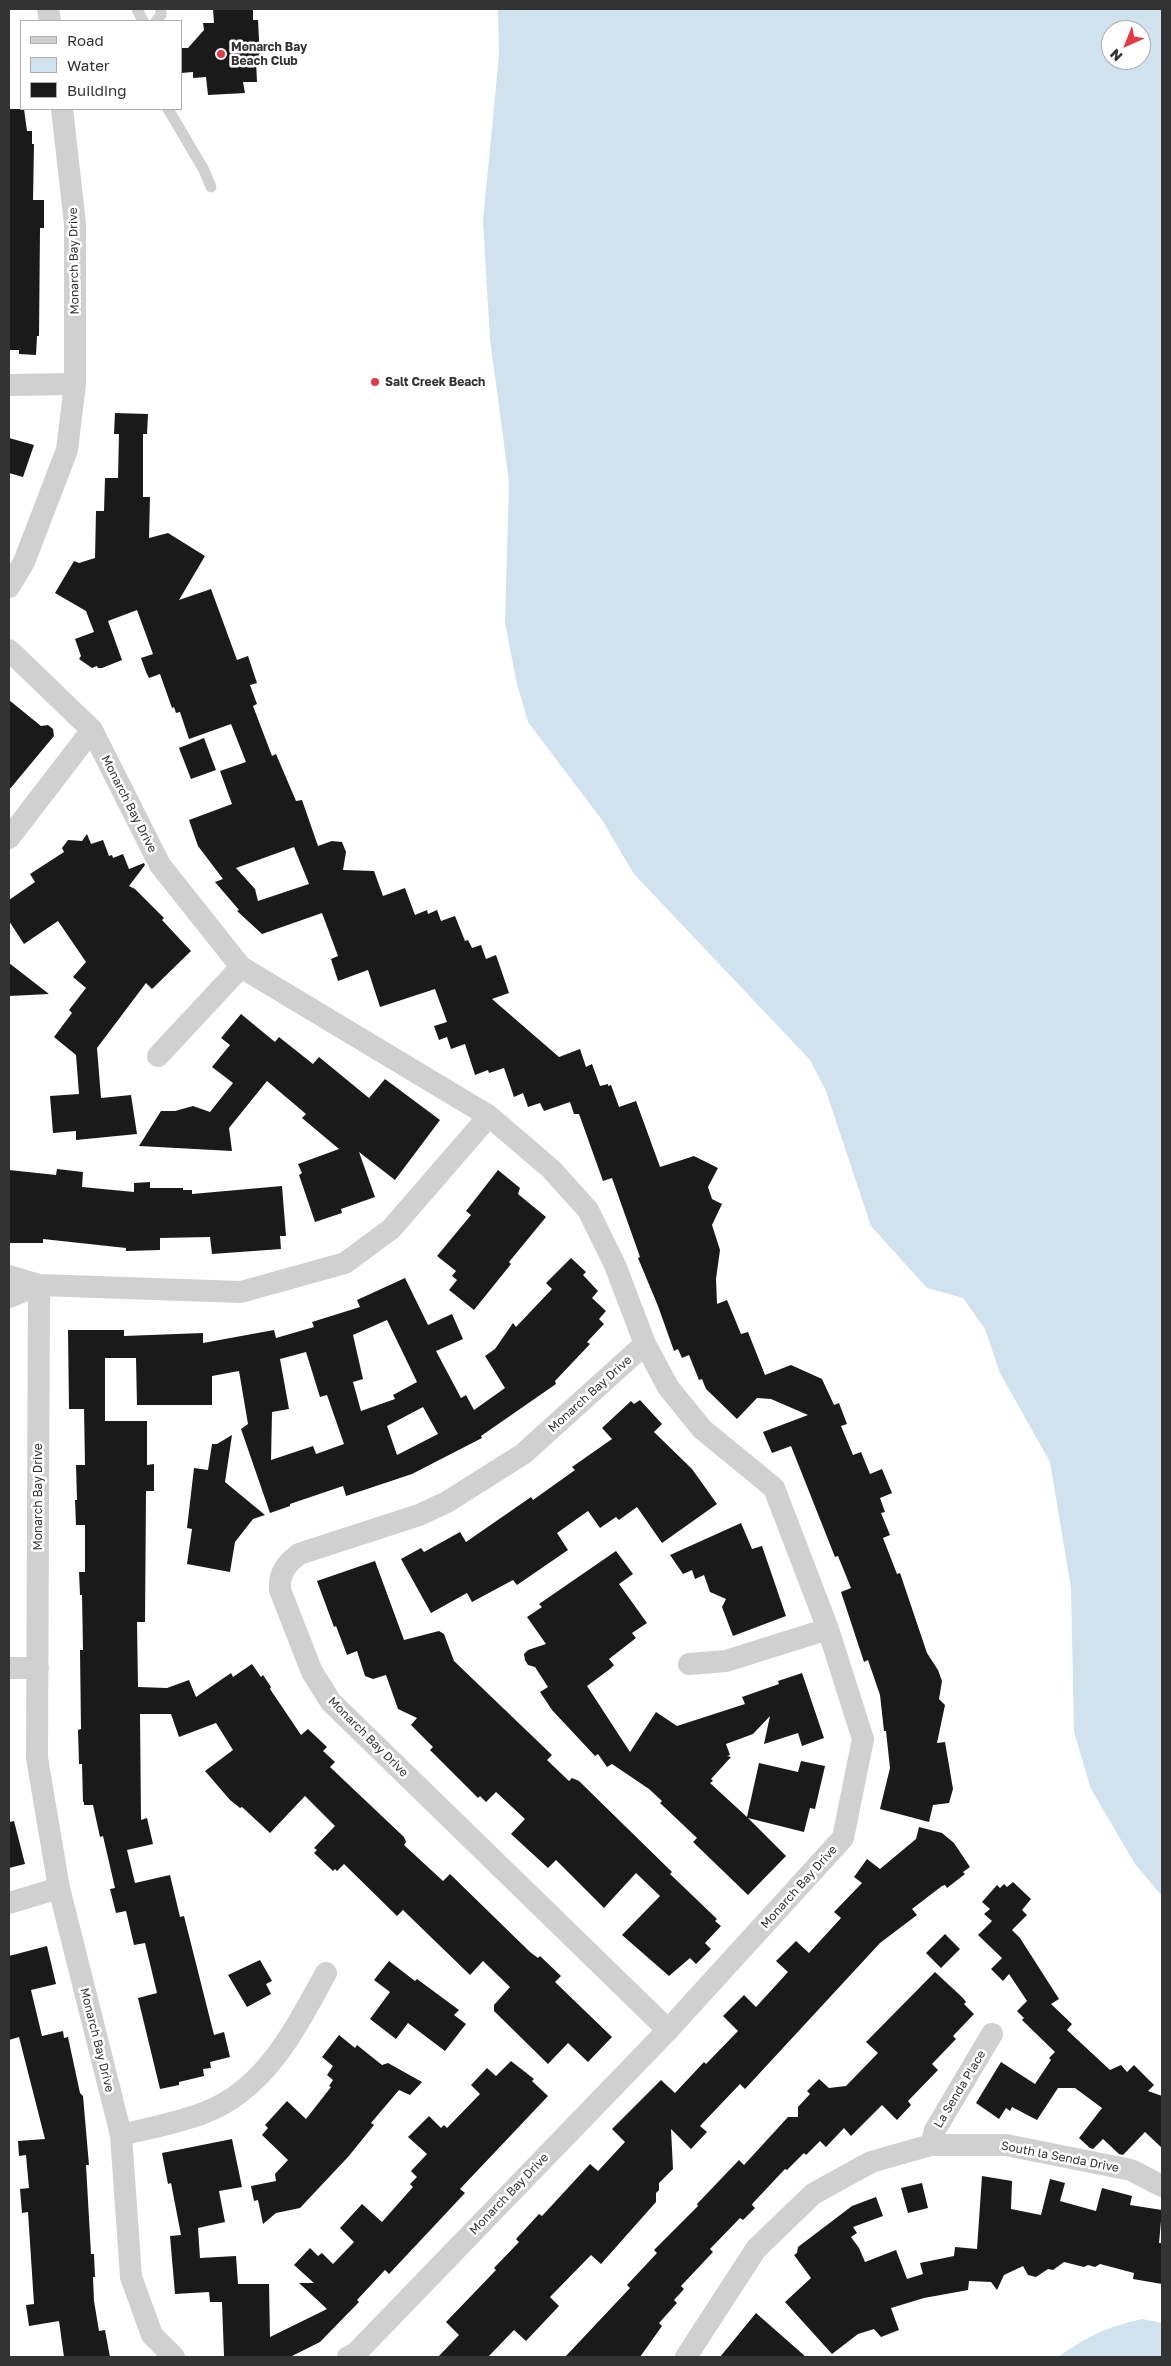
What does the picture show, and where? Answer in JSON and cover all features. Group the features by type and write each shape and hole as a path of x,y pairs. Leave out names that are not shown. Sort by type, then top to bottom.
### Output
{"street":[{"name":"Monarch Bay Drive","path":"9,587 24,562 67,450 76,384 75,224 62,110"},
{"path":"9,385 76,384"},
{"name":"Monarch Bay Drive","path":"9,650 92,730 160,865 241,967 489,1116 551,1170 588,1210 615,1265 645,1344 668,1387 702,1428 774,1488 828,1629 863,1739 843,1838 668,2030 356,2353 348,2357"},
{"path":"9,838 92,730"},
{"path":"158,1056 241,967"},
{"path":"9,1276 40,1285 241,1292 345,1263 391,1229 489,1116"},
{"name":"Monarch Bay Drive","path":"40,1285 37,1758 59,1888 121,2135 131,2277 152,2335 174,2357"},
{"path":"9,1297 40,1285"},
{"name":"Monarch Bay Drive","path":"645,1344 540,1440 502,1468 434,1509 299,1554 283,1569 280,1590 308,1663 331,1702 668,2030"},
{"path":"689,1664 726,1661 828,1629"},
{"path":"9,1668 38,1668"},
{"path":"9,1902 59,1888"},
{"path":"121,2135 206,2112 241,2093 271,2065 301,2018 326,1973"},
{"name":"La Senda Place","path":"931,2145 935,2130 992,2034"},
{"name":"South la Senda Drive","path":"686,2357 756,2250 813,2194 871,2162 931,2145 1006,2145 1131,2170 1162,2186"}],"lane":[{"path":"169,110 204,170 211,187"}],"water":[{"path":"498,9 1162,9 1162,1896 1135,1864 1091,1789 1074,1732 1071,1588 1050,1462 1000,1373 985,1329 963,1298 927,1288 871,1226 826,1091 810,1060 634,874 602,820 528,722 516,680 505,622 509,482 490,339 483,221 499,55"},
{"path":"1142,2319 1162,2323 1162,2357 1058,2357 1098,2333"}],"building":[{"name":"Monarch Bay Beach Club","path":"213,9 253,9 253,20 258,20 260,59 256,60 257,82 243,82 245,93 208,95 206,77 193,78 193,72 182,73 182,48 188,48 204,30 203,23 214,23"},
{"path":"9,109 20,109 24,110 27,131 32,131 32,144 34,144 33,200 44,200 44,228 40,228 39,336 37,336 36,355 19,354 19,350 9,350"},
{"path":"115,413 148,414 147,434 143,434 143,497 150,497 149,538 168,533 205,556 179,600 211,589 237,660 248,656 257,683 250,685 257,704 253,706 272,756 276,754 296,801 302,800 318,846 332,841 342,842 346,852 343,870 374,871 383,896 405,888 415,915 427,910 428,914 437,910 441,921 455,916 465,941 468,940 472,948 481,945 486,959 496,955 509,993 492,999 559,1057 580,1049 586,1067 592,1064 600,1086 611,1085 619,1107 636,1101 660,1167 694,1156 718,1168 708,1187 712,1199 722,1204 712,1225 720,1250 716,1279 717,1304 727,1300 741,1334 748,1332 765,1375 791,1365 822,1379 834,1405 839,1403 847,1424 841,1426 853,1455 861,1452 870,1474 882,1469 892,1493 880,1498 885,1512 881,1513 890,1535 883,1538 897,1574 900,1573 927,1653 938,1670 942,1681 939,1699 945,1705 937,1743 945,1742 953,1789 949,1803 933,1805 929,1822 880,1809 890,1768 886,1731 884,1731 880,1695 868,1660 864,1662 841,1592 851,1588 838,1556 835,1557 791,1446 772,1453 763,1432 808,1415 771,1399 757,1398 737,1419 706,1389 702,1379 699,1380 689,1355 682,1358 678,1349 674,1351 638,1258 640,1257 612,1178 603,1181 579,1114 574,1114 570,1102 544,1111 540,1103 528,1107 523,1093 514,1097 504,1068 489,1073 488,1070 475,1075 465,1044 451,1049 447,1037 439,1040 434,1026 447,1022 435,989 380,1007 368,970 338,981 331,959 338,956 322,913 262,934 237,911 239,910 215,882 223,879 198,846 189,820 232,804 220,771 246,762 231,724 189,739 180,712 176,713 174,707 172,708 160,674 149,678 146,672 141,658 153,654 137,610 108,621 122,660 102,668 97,666 92,668 79,659 81,656 75,639 94,632 86,611 55,593 74,561 79,563 95,558 96,511 104,511 105,478 118,478 119,434 114,434","holes":["294,847 309,884 258,901 255,889 236,868"]},
{"path":"9,438 34,445 23,477 9,473"},
{"path":"9,700 41,726 48,725 53,729 54,736 9,790"},
{"path":"204,738 216,770 191,779 179,748"},
{"path":"87,834 91,844 103,840 109,856 112,855 113,858 123,854 129,869 144,863 145,865 129,886 135,889 164,918 162,920 191,951 152,989 146,983 97,1048 101,1098 131,1095 137,1134 76,1140 76,1131 53,1133 50,1096 79,1094 76,1055 54,1037 72,1013 69,1010 86,988 73,977 86,962 58,921 24,944 9,921 9,900 35,882 30,874 64,852 62,848 68,840 82,841"},
{"path":"9,963 49,994 9,996"},
{"path":"241,1014 275,1042 279,1037 313,1064 319,1057 369,1098 385,1079 440,1120 395,1180 359,1152 375,1197 341,1209 342,1213 315,1222 299,1175 302,1173 298,1164 339,1149 302,1118 306,1114 267,1081 229,1128 232,1151 139,1146 161,1111 175,1111 193,1106 210,1112 233,1083 212,1067 230,1045 221,1038"},
{"path":"57,1169 83,1172 82,1187 134,1192 134,1183 150,1182 150,1188 183,1188 183,1190 192,1190 192,1194 282,1186 286,1236 280,1236 281,1249 212,1254 210,1237 160,1238 160,1250 126,1251 126,1248 43,1239 43,1243 9,1243 9,1170 56,1175"},
{"path":"498,1170 520,1188 518,1194 546,1217 509,1262 511,1264 474,1310 449,1290 457,1280 452,1276 456,1271 437,1256 471,1215 466,1211"},
{"path":"571,1258 586,1272 583,1275 598,1291 592,1298 606,1311 599,1319 604,1324 587,1342 590,1344 555,1381 556,1384 481,1436 482,1438 412,1474 346,1496 343,1486 290,1504 290,1506 270,1513 241,1429 248,1424 239,1371 212,1376 212,1405 137,1405 136,1358 105,1358 105,1421 147,1421 147,1465 154,1464 154,1491 146,1491 145,1622 137,1622 138,1687 167,1688 189,1680 196,1697 231,1673 233,1677 252,1664 261,1677 263,1675 271,1687 270,1689 301,1735 308,1729 327,1747 323,1751 335,1762 330,1767 404,1837 406,1842 404,1845 443,1881 450,1874 530,1952 538,1958 540,1956 561,1976 555,1982 612,2037 588,2062 568,2043 548,2064 494,2011 494,2005 510,1987 483,1961 470,1975 403,1910 397,1916 344,1864 337,1871 335,1869 333,1871 314,1853 317,1850 314,1848 335,1826 305,1796 270,1833 242,1807 240,1808 230,1800 205,1771 233,1750 216,1723 179,1737 171,1714 140,1714 141,1820 147,1818 153,1844 127,1850 135,1883 170,1875 180,1917 184,1916 214,2035 224,2032 230,2057 210,2062 211,2068 203,2069 204,2076 179,2082 179,2085 160,2089 138,1998 157,1993 145,1943 134,1945 126,1911 116,1913 110,1889 115,1888 103,1836 100,1837 93,1805 84,1805 83,1802 82,1764 79,1764 78,1730 81,1729 80,1650 83,1650 82,1595 80,1595 79,1572 85,1572 85,1525 76,1525 75,1500 77,1500 76,1465 85,1465 84,1409 69,1409 68,1330 124,1330 124,1336 203,1333 203,1343 274,1330 276,1338 314,1327 312,1322 360,1307 357,1300 405,1278 428,1325 452,1314 463,1339 436,1351 461,1398 466,1395 474,1410 505,1388 485,1356 495,1349 513,1323 516,1327 552,1289 546,1283","holes":["387,1320 417,1382 393,1395 395,1399 361,1411 353,1382 363,1379 353,1335","306,1352 320,1397 327,1395 344,1444 316,1454 313,1446 271,1460 272,1412 289,1409 280,1359","423,1407 438,1434 397,1455 387,1426"]},
{"path":"640,1400 662,1424 654,1432 692,1469 717,1504 662,1543 637,1507 619,1520 616,1517 600,1528 588,1511 557,1533 568,1550 517,1585 513,1580 472,1602 467,1593 431,1613 401,1559 421,1548 424,1552 460,1532 466,1542 531,1497 533,1500 575,1470 572,1467 612,1439 602,1428 631,1401 634,1404"},
{"path":"232,1435 225,1482 265,1515 253,1519 235,1542 230,1572 187,1564 192,1529 187,1528 194,1468 208,1470 212,1444 217,1444"},
{"path":"741,1523 752,1549 762,1546 786,1616 733,1636 722,1607 726,1599 710,1592 704,1575 695,1579 692,1570 683,1574 670,1555"},
{"path":"616,1551 633,1574 619,1584 647,1623 632,1633 636,1638 609,1659 614,1665 587,1686 630,1752 656,1712 677,1726 745,1704 742,1697 779,1684 778,1681 802,1673 824,1738 802,1746 798,1733 764,1744 770,1716 753,1734 726,1744 730,1755 727,1756 731,1757 711,1779 713,1781 710,1783 747,1817 759,1763 798,1772 801,1761 825,1766 815,1809 810,1808 804,1832 748,1818 786,1856 748,1895 693,1842 697,1838 660,1803 662,1801 649,1789 612,1764 607,1767 598,1754 595,1756 552,1710 540,1692 548,1687 535,1667 528,1665 525,1660 524,1654 528,1650 546,1644 527,1617 542,1607 539,1604"},
{"path":"375,1561 404,1640 439,1631 444,1634 454,1661 552,1755 547,1760 569,1781 572,1778 579,1781 717,1919 715,1921 721,1926 705,1943 711,1949 696,1964 690,1958 669,1976 622,1935 660,1896 636,1873 604,1908 556,1860 548,1868 511,1834 525,1819 496,1792 486,1802 480,1796 478,1798 430,1750 433,1747 411,1725 417,1718 398,1709 386,1675 373,1679 365,1676 357,1651 347,1655 336,1626 334,1627 317,1581"},
{"path":"14,1821 25,1864 9,1868 9,1822"},
{"path":"919,1827 942,1833 954,1843 970,1867 963,1872 965,1874 947,1888 945,1885 942,1886 912,1909 917,1915 880,1943 745,2089 740,2084 700,2126 707,2132 691,2149 671,2129 673,2169 659,2183 656,2202 601,2264 591,2255 550,2297 559,2306 526,2341 514,2330 488,2357 438,2357 459,2335 446,2322 496,2270 494,2268 519,2242 516,2239 539,2214 542,2216 590,2164 598,2171 625,2142 612,2129 661,2080 675,2093 704,2062 706,2064 738,2031 723,2016 744,1995 756,2007 788,1972 776,1961 796,1941 809,1953 841,1918 834,1912 862,1883 854,1877 867,1859 880,1869 916,1839"},
{"path":"1013,1882 1031,1899 1022,1910 1027,1915 1012,1930 1020,1938 1059,1999 1051,2004 1072,2024 1067,2030 1110,2070 1121,2065 1127,2072 1134,2065 1154,2085 1148,2091 1162,2096 1162,2148 1145,2132 1123,2155 1119,2154 1103,2139 1093,2149 1090,2148 1079,2138 1102,2108 1075,2088 1058,2088 1037,2120 1012,2107 1010,2111 1006,2108 999,2119 976,2103 1001,2062 1035,2084 1051,2060 1049,2058 1055,2052 1022,2020 1024,2018 1017,2011 1027,2001 1009,1974 1003,1981 991,1969 1002,1958 978,1935 992,1921 984,1914 990,1909 982,1902 997,1885 1000,1888 1004,1884 1007,1887"},
{"path":"945,1934 960,1949 941,1968 926,1953"},
{"path":"47,1946 56,1984 31,1990 42,2036 63,2031 64,2038 68,2037 80,2093 83,2096 89,2165 86,2165 91,2254 94,2254 94,2301 99,2331 105,2330 110,2357 64,2357 59,2321 29,2326 26,2305 34,2304 28,2212 22,2213 20,2189 29,2188 26,2155 19,2156 18,2141 45,2139 19,2037 9,2040 9,1956"},
{"path":"260,1960 272,1981 266,1984 271,1994 247,2007 228,1975"},
{"path":"389,1961 459,2010 454,2015 466,2024 445,2051 408,2023 396,2039 370,2019 390,1992 374,1980"},
{"path":"935,1972 963,1998 966,2002 964,2004 974,2014 953,2036 956,2039 932,2064 938,2070 908,2101 911,2105 897,2120 882,2105 851,2136 844,2128 826,2147 820,2141 806,2155 804,2153 787,2170 785,2169 753,2203 752,2205 755,2208 743,2220 740,2218 710,2249 713,2252 681,2286 684,2289 674,2300 677,2303 659,2323 662,2326 640,2357 565,2357 630,2288 627,2285 657,2253 654,2250 698,2206 697,2204 739,2160 744,2165 788,2117 798,2117 798,2107 810,2094 807,2091 819,2079 829,2088 846,2086 878,2053 866,2042"},
{"path":"339,2035 355,2048 357,2045 382,2065 388,2063 422,2082 410,2095 399,2090 371,2123 374,2125 348,2157 300,2208 276,2213 263,2224 258,2200 254,2201 251,2186 276,2181 275,2174 288,2160 262,2135 268,2128 265,2125 287,2101 306,2119 331,2087 329,2086 333,2080 327,2075 333,2066 322,2057"},
{"path":"511,2061 534,2079 532,2081 548,2096 460,2189 465,2193 389,2274 385,2270 357,2300 359,2302 320,2342 290,2357 224,2356 222,2302 210,2302 209,2292 175,2294 170,2236 181,2235 171,2183 168,2184 162,2153 232,2139 242,2187 219,2191 225,2222 198,2228 200,2258 236,2256 238,2284 269,2284 270,2337 327,2309 299,2283 314,2283 294,2265 310,2248 318,2256 322,2253 333,2264 354,2242 340,2228 362,2204 382,2222 413,2187 410,2184 417,2177 411,2171 427,2154 408,2137 429,2116 441,2128 444,2125 447,2128 480,2094 471,2085 487,2068 496,2076"},
{"path":"982,2176 1012,2181 1011,2209 1041,2215 1050,2179 1065,2183 1060,2201 1096,2211 1102,2188 1132,2196 1130,2205 1162,2210 1159,2243 1162,2243 1162,2284 1133,2279 1134,2273 1100,2264 1095,2267 1088,2265 1084,2267 1064,2262 1053,2270 1048,2269 1036,2277 1028,2275 1023,2266 1004,2275 997,2290 991,2282 969,2281 968,2290 924,2298 891,2308 899,2330 881,2337 874,2329 858,2334 832,2354 785,2302 811,2278 794,2255 797,2253 798,2247 852,2206 876,2197 883,2216 853,2227 857,2233 851,2237 859,2248 865,2262 896,2250 907,2279 923,2274 920,2263 954,2256 955,2247 977,2249"},
{"path":"922,2183 928,2208 908,2213 901,2188"},
{"path":"756,2313 806,2357 720,2357"}],"place":[{"name":"Monarch Bay Beach Club","path":"221,54"},
{"name":"Salt Creek Beach","path":"375,382"}]}
